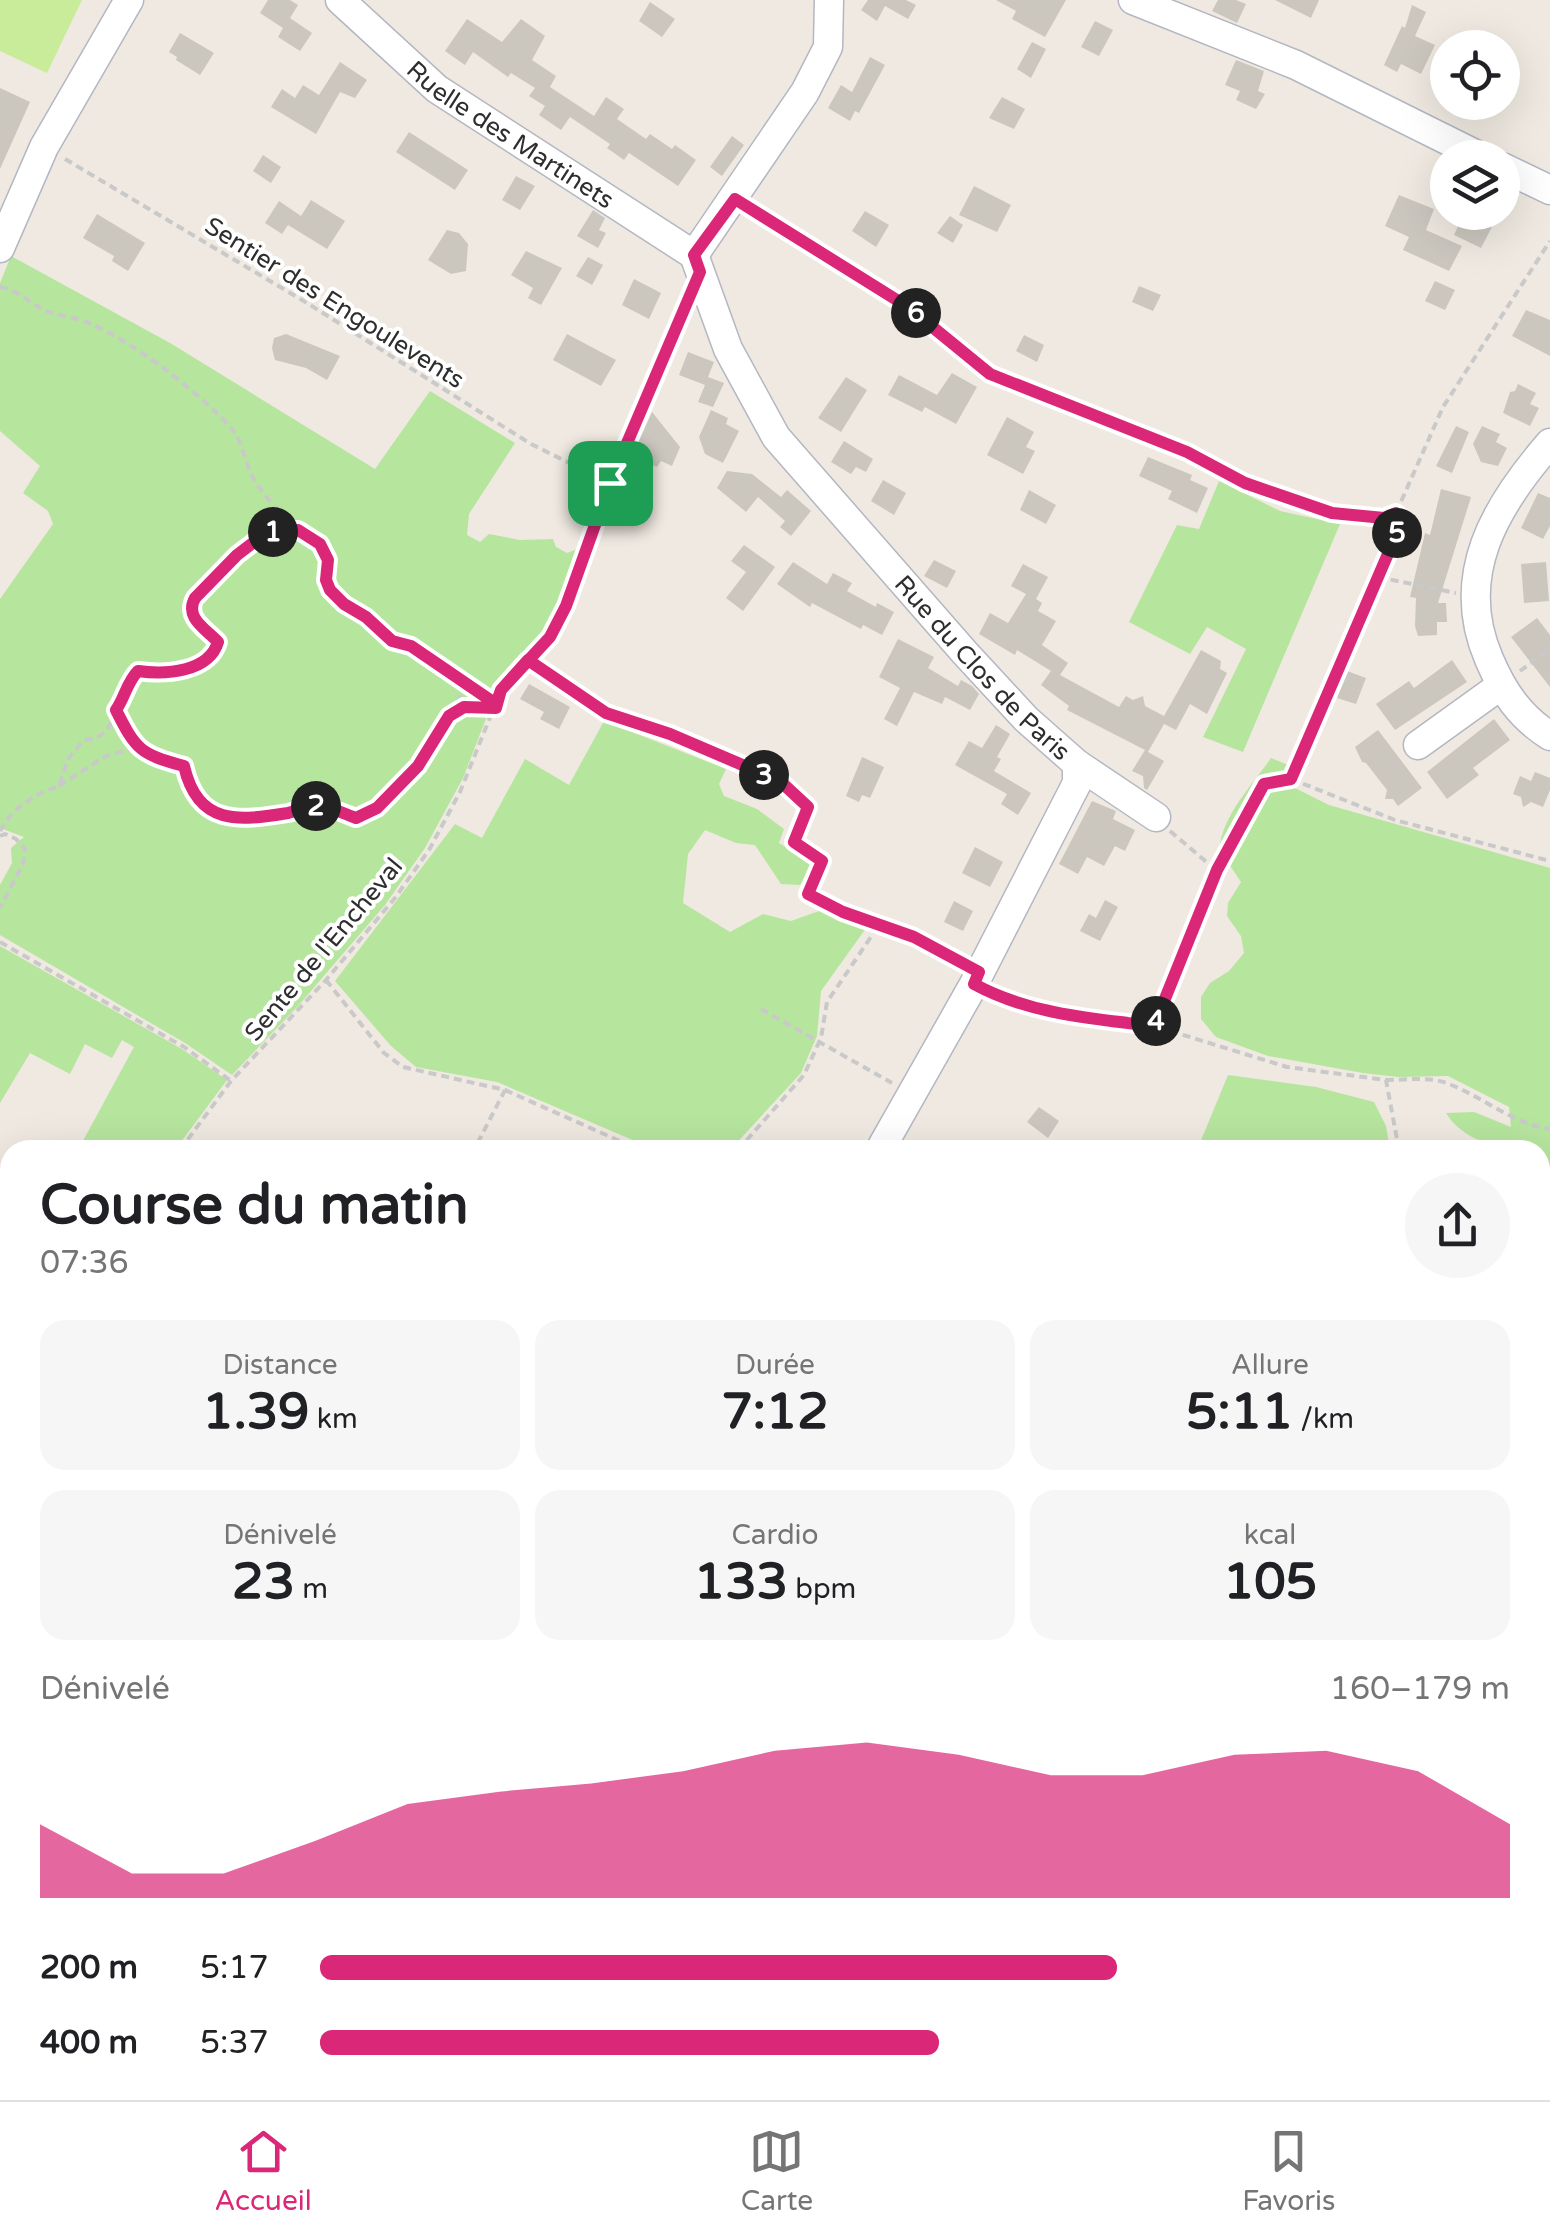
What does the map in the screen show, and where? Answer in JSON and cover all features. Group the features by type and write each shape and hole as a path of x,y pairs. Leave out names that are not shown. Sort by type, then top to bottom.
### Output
{"street":[{"path":"3,230 44,146 129,0"},
{"name":"Ruelle des Martinets","path":"340,0 437,89 697,264"},
{"path":"697,264 805,92 828,46 830,0"},
{"path":"1133,0 1296,65 1447,140"},
{"path":"1520,176 1550,190"},
{"name":"Rue du Clos de Paris","path":"697,264 728,349 776,437 965,653 1026,718 1077,764 1077,783 886,1140"},
{"path":"1550,443 1504,502 1483,548 1475,597 1480,638 1500,686 1525,717 1550,736"},
{"path":"1418,745 1500,686"},
{"path":"1077,764 1156,817"}],"path":[{"name":"Sentier des Engoulevents","path":"44,146 531,444 610,483"},
{"path":"735,199 908,307 990,374 1187,452 1245,483 1332,513 1384,518 1396,513 1443,408 1550,240"},
{"name":"Sente de l'Encheval","path":"188,1140 232,1081 326,980 395,898 428,850 460,792 501,690 550,637 566,606 697,264"},
{"path":"0,287 10,289 44,311 89,322 141,353 200,398 236,432 253,478 270,500 284,516 309,529 320,544 328,560 326,580 330,590 392,641 411,646 496,706"},
{"path":"1291,779 1403,519 1396,513"},
{"path":"59,786 68,760 84,740 95,739 109,730 130,680 138,671 172,673 211,658 218,642 192,615 190,607 237,555 272,532 288,529 298,530 320,544"},
{"path":"1378,576 1475,597"},
{"path":"1500,686 1550,649"},
{"path":"528,660 606,713 670,734 780,781 808,807 794,842 822,861 808,894 843,912 914,937 976,978 992,994 1058,1014 1154,1026 1287,1067 1386,1080 1428,1079 1448,1083 1501,1112 1550,1129"},
{"path":"116,710 137,747 152,758 184,766 190,790 201,805 234,819 318,806 356,818 377,808 418,766 465,689 462,682"},
{"path":"449,716 464,707 496,706"},
{"path":"0,908 24,864 24,849 16,839 0,834 11,812 106,756 137,747"},
{"path":"1154,1026 1217,870 1264,784 1291,779 1396,820 1550,861"},
{"path":"1156,817 1191,852 1217,870"},
{"path":"747,1140 804,1076 819,1043 827,1002 880,924"},
{"path":"0,942 184,1048 232,1081"},
{"path":"326,980 384,1053 403,1066 505,1090 618,1140"},
{"path":"760,1009 913,1095"},
{"path":"1386,1080 1397,1140"},
{"path":"479,1140 505,1090"}],"green space":[{"path":"0,0 82,0 47,73 0,51"},
{"path":"11,256 170,343 375,469 430,391 515,443 469,514 467,535 480,542 489,534 520,540 553,539 556,547 567,553 582,547 550,630 496,693 463,778 425,848 385,905 232,1075 185,1043 0,935 0,885 12,863 11,848 24,837 0,828 0,599 53,524 48,511 23,493 40,466 0,431 0,283"},
{"path":"1219,481 1280,511 1340,524 1243,752 1203,737 1246,649 1207,627 1190,654 1129,622 1177,525 1199,529"},
{"path":"604,721 726,769 719,784 724,796 757,809 784,829 779,843 810,862 810,871 800,885 781,884 755,845 736,843 705,830 688,854 683,903 730,932 763,914 791,921 822,910 869,924 821,991 817,1036 801,1073 739,1140 633,1140 497,1082 416,1067 391,1046 335,981 455,824 482,838 525,759 569,785"},
{"path":"1271,758 1293,767 1285,783 1329,805 1550,868 1550,1140 1480,1140 1464,1132 1446,1113 1474,1112 1511,1127 1509,1107 1448,1076 1363,1073 1268,1056 1216,1037 1201,1019 1201,997 1210,983 1229,971 1244,953 1241,936 1227,916 1228,903 1241,882 1231,867 1219,860 1223,832 1236,806"},
{"path":"0,946 182,1049 227,1080 182,1140 83,1140 134,1047 122,1040 112,1058 85,1044 70,1074 30,1053 0,1103"},
{"path":"1228,1075 1316,1087 1374,1102 1388,1140 1201,1140"}],"building":[{"path":"268,0 290,0 298,5 290,18 312,33 300,51 278,37 283,28 260,13"},
{"path":"868,0 906,0 916,5 908,19 885,6 877,21 861,10"},
{"path":"996,0 1066,0 1045,37 1012,19 1016,11"},
{"path":"1218,0 1246,4 1237,23 1212,11"},
{"path":"1275,0 1319,0 1311,18"},
{"path":"650,2 675,19 662,37 639,21"},
{"path":"1412,5 1426,12 1415,36 1430,43 1430,55 1421,74 1401,64 1397,72 1384,65 1402,26 1405,28"},
{"path":"467,19 502,42 521,19 545,36 532,60 556,76 550,87 594,116 606,97 624,109 617,119 646,139 650,134 696,160 678,186 629,153 624,160 607,148 610,144 570,117 561,130 539,115 545,106 529,96 535,88 511,73 508,77 473,52 465,65 445,51"},
{"path":"1095,21 1113,30 1099,56 1081,47"},
{"path":"180,33 214,53 200,75 169,52"},
{"path":"1032,42 1046,49 1031,78 1017,69"},
{"path":"870,57 885,65 859,113 855,111 850,121 828,108 841,85 852,92"},
{"path":"1236,60 1264,71 1258,91 1265,94 1256,109 1236,100 1240,91 1225,85"},
{"path":"340,62 367,80 355,98 340,92 316,134 271,107 282,89 295,98 303,85 319,95"},
{"path":"0,88 30,102 0,169"},
{"path":"1002,97 1025,109 1014,129 989,118"},
{"path":"409,132 468,170 455,190 396,152"},
{"path":"732,136 744,145 722,176 710,167"},
{"path":"263,155 281,167 271,183 253,171"},
{"path":"516,176 535,186 520,210 502,200"},
{"path":"974,186 1011,205 997,232 959,215"},
{"path":"1399,195 1430,207 1426,230 1462,246 1449,271 1403,250 1409,237 1385,226"},
{"path":"311,200 345,221 327,249 288,225 282,234 265,223 279,201 301,216"},
{"path":"593,210 605,218 599,230 606,233 598,248 577,236"},
{"path":"865,211 889,225 876,247 852,231"},
{"path":"97,214 145,243 128,271 112,261 114,256 83,238"},
{"path":"950,216 963,225 953,243 937,233"},
{"path":"447,230 459,233 468,244 466,271 451,274 428,260"},
{"path":"1456,230 1490,230 1481,248 1454,235"},
{"path":"526,251 562,268 541,305 528,298 533,288 511,275"},
{"path":"588,257 603,265 592,285 576,276"},
{"path":"634,279 661,293 649,319 622,305"},
{"path":"1435,281 1455,290 1445,310 1425,301"},
{"path":"1139,286 1161,295 1153,311 1132,302"},
{"path":"1526,310 1550,320 1550,356 1512,336"},
{"path":"286,334 340,356 327,380 306,368 275,360 274,338"},
{"path":"567,334 616,360 601,386 553,360"},
{"path":"1024,335 1044,345 1037,362 1016,351"},
{"path":"688,352 714,362 708,377 724,383 713,407 698,402 705,385 679,375"},
{"path":"952,373 977,387 956,424 925,407 922,412 888,395 899,375 937,395"},
{"path":"846,377 867,390 841,432 818,418"},
{"path":"1518,384 1536,393 1530,404 1539,408 1530,426 1503,413 1510,392"},
{"path":"711,410 728,418 726,424 739,431 723,463 705,454 699,437"},
{"path":"652,412 680,447 672,466 661,461 657,467 635,457"},
{"path":"1007,417 1034,432 1026,447 1035,451 1023,474 987,455"},
{"path":"1456,426 1469,432 1452,473 1436,466"},
{"path":"1482,426 1500,434 1496,442 1507,448 1498,466 1481,462 1473,444"},
{"path":"844,441 873,459 866,472 856,467 851,474 831,462"},
{"path":"1148,457 1192,475 1190,480 1208,488 1197,513 1168,499 1172,491 1139,476"},
{"path":"727,471 752,474 781,497 787,490 811,511 791,536 780,527 785,521 758,497 746,512 717,488"},
{"path":"883,480 906,493 894,515 871,501"},
{"path":"1441,489 1471,497 1438,603 1446,603 1447,622 1437,622 1437,635 1418,636 1416,598 1410,597 1425,533 1430,535"},
{"path":"1029,490 1056,505 1046,524 1020,510"},
{"path":"1538,493 1550,498 1550,526 1543,539 1521,528"},
{"path":"744,545 775,567 743,611 726,598 746,572 731,561"},
{"path":"934,560 956,571 947,588 924,576"},
{"path":"793,562 827,584 833,573 852,583 847,591 894,612 882,635 863,625 861,629 812,603 810,607 777,584"},
{"path":"1546,562 1549,601 1524,603 1521,564"},
{"path":"1023,564 1048,577 1036,599 1042,603 1038,611 1056,621 1042,645 1068,663 1060,675 1119,707 1126,696 1133,700 1143,696 1145,706 1164,716 1201,650 1221,661 1220,669 1227,673 1207,714 1190,704 1176,730 1164,724 1148,752 1164,761 1147,790 1143,776 1132,771 1145,750 1067,710 1069,706 1041,685 1051,671 1017,650 1015,655 979,634 990,613 1008,623 1026,594 1011,586"},
{"path":"1537,618 1550,635 1550,687 1511,637"},
{"path":"898,639 934,657 928,668 958,686 961,680 972,686 979,694 970,710 945,697 942,704 914,692 897,726 884,719 900,688 879,677"},
{"path":"1452,660 1467,682 1395,730 1376,704 1409,681 1414,688"},
{"path":"1347,671 1366,678 1356,704 1337,698"},
{"path":"529,684 570,707 559,729 540,719 544,712 520,699"},
{"path":"1494,719 1510,740 1473,768 1479,775 1447,799 1427,772"},
{"path":"996,725 1010,734 994,771 1031,793 1018,815 1001,804 1007,794 955,765 969,741 982,748"},
{"path":"1378,730 1422,788 1398,806 1393,799 1385,799 1387,790 1362,762 1355,747"},
{"path":"862,757 884,767 870,798 862,795 859,802 846,796"},
{"path":"1535,772 1550,778 1550,790 1543,807 1531,802 1523,807 1521,797 1513,794 1520,776 1531,781"},
{"path":"1092,801 1116,811 1113,819 1135,830 1125,851 1115,846 1104,866 1087,857 1078,874 1059,864"},
{"path":"975,847 1003,862 990,887 962,873"},
{"path":"1105,900 1118,907 1100,941 1080,931 1089,914 1096,918"},
{"path":"954,901 973,911 963,931 944,922"},
{"path":"1039,1107 1059,1121 1048,1138 1027,1122"}],"route":[{"path":"610,483 566,606 550,637 528,660 501,690 496,704 411,646 392,641 366,617 344,604 330,590 326,580 328,560 320,544 298,530 288,529 258,539 195,598 190,607 192,615 218,642 211,658 172,673 138,671 116,710 137,747 152,758 184,766 190,790 201,805 234,819 318,806 356,818 377,808 418,766 449,716 464,707 496,708 501,690 528,660 606,713 670,734 780,781 808,807 794,842 822,861 808,894 843,912 914,937 979,972 974,984 992,994 1058,1014 1154,1026 1217,870 1264,784 1291,779 1403,519 1396,513 1384,518 1332,513 1245,483 1187,452 990,374 908,307 735,199 694,255 700,272 610,483"}]}
